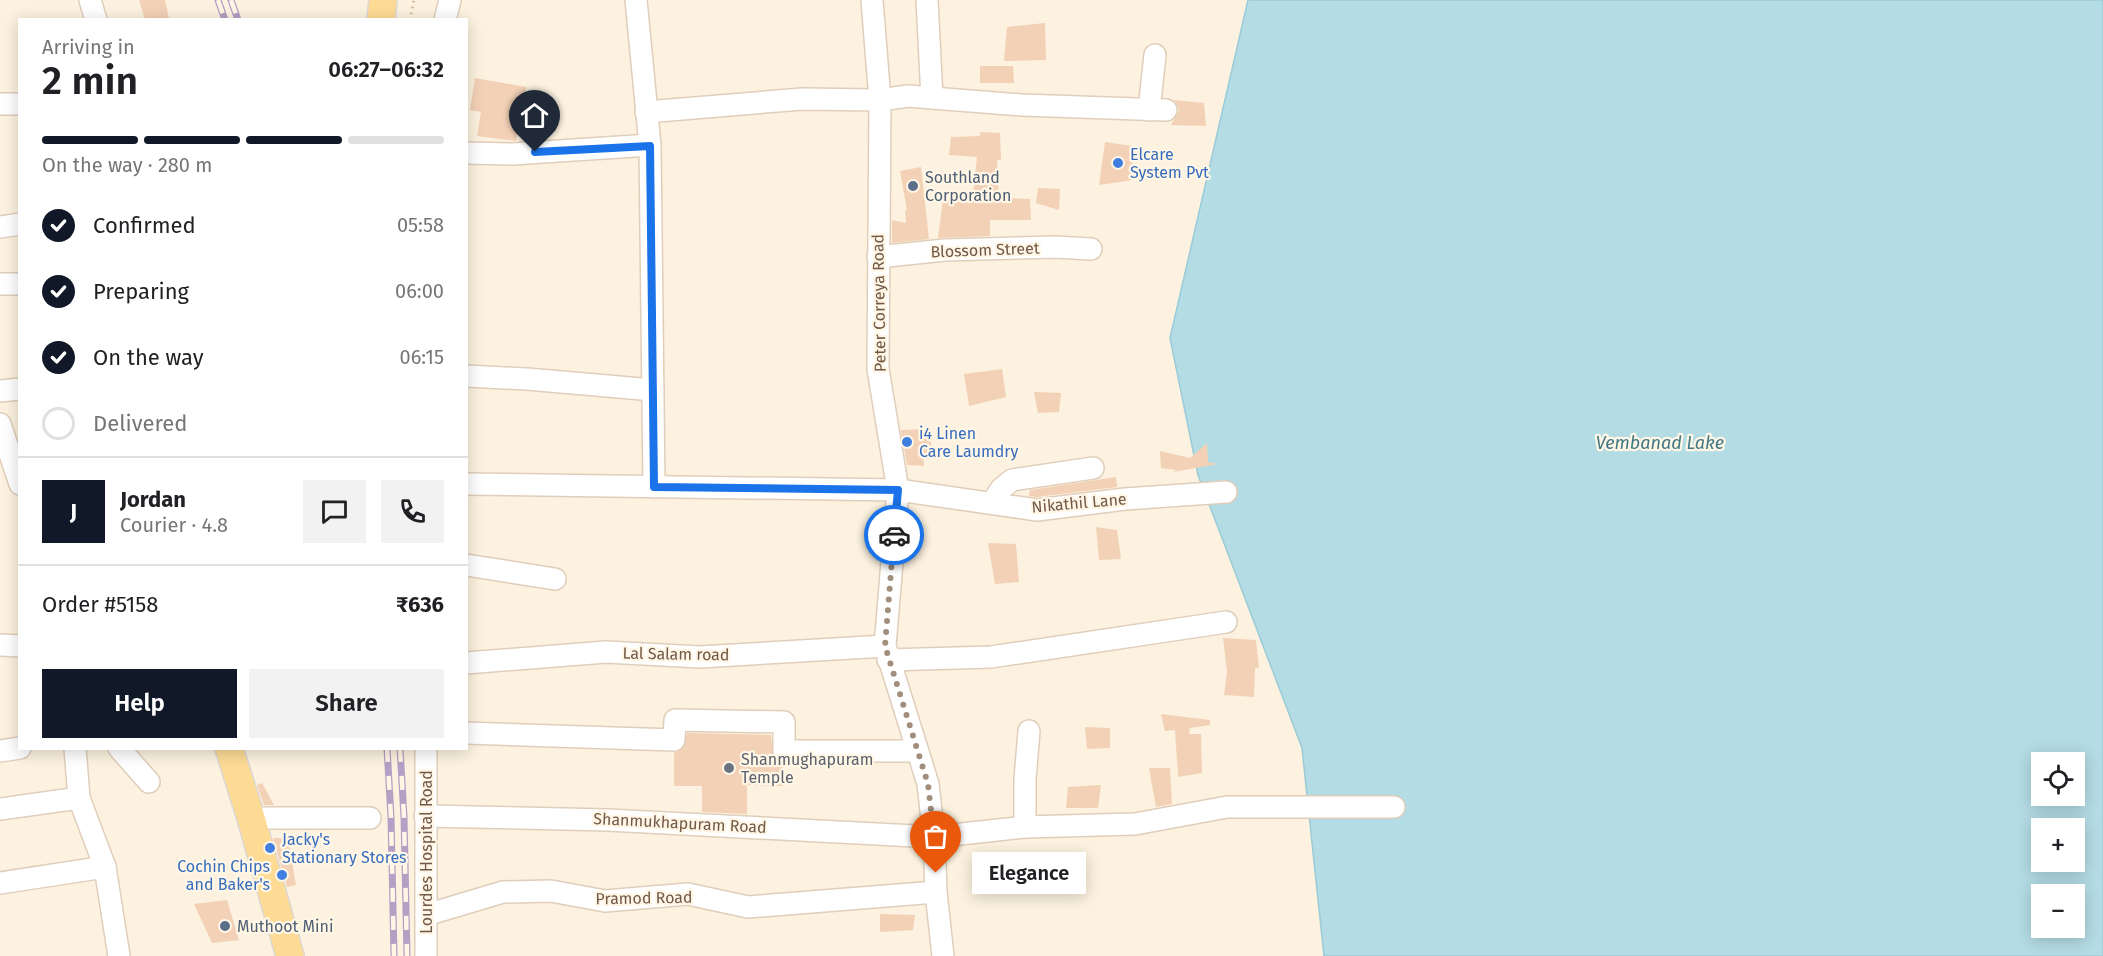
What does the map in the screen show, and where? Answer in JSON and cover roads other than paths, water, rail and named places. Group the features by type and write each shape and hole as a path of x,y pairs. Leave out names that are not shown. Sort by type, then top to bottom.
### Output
{"main road":[{"path":"381,18 383,0"},
{"path":"229,750 251,818 290,956"}],"street":[{"path":"90,0 95,18"},
{"path":"446,18 450,0"},
{"path":"636,0 650,146 654,487"},
{"name":"Peter Correya Road","path":"872,0 880,100 878,369 898,490 886,653 928,784 943,956"},
{"path":"927,0 932,98"},
{"path":"646,112 802,99 880,100 909,96 1022,105 1158,110 1155,55"},
{"path":"0,104 18,104"},
{"path":"468,153 513,154 650,146"},
{"path":"0,227 18,224"},
{"name":"Blossom Street","path":"878,256 945,250 1054,247 1091,249"},
{"path":"0,284 18,284"},
{"path":"468,376 653,390"},
{"path":"0,391 18,389"},
{"path":"0,424 18,478"},
{"path":"992,502 1001,489 1012,480 1093,468"},
{"name":"Nikathil Lane","path":"468,484 898,490 1037,510 1125,499 1226,492"},
{"path":"468,566 555,579"},
{"name":"Lal Salam road","path":"468,663 606,652 700,657 886,653 991,657 1226,622"},
{"path":"0,645 18,646"},
{"path":"468,733 674,740 675,720 784,722 784,751 917,751"},
{"path":"1025,827 1025,779 1029,731"},
{"path":"0,751 18,748"},
{"path":"75,750 79,798 105,867 119,956"},
{"path":"121,750 149,782"},
{"name":"Lourdes Hospital Road","path":"426,750 426,956"},
{"path":"0,809 79,798"},
{"name":"Shanmukhapuram Road","path":"425,816 620,820 934,837 1025,827 1135,824 1227,807 1394,807"},
{"path":"251,818 370,818"},
{"path":"0,883 105,867"},
{"name":"Pramod Road","path":"426,915 503,892 551,891 605,902 688,894 748,908 936,892"}],"water":[{"name":"Vembanad Lake","path":"1248,0 2103,0 2103,956 1324,956 1302,748 1198,475 1170,338"}],"railway":[{"path":"218,0 224,18"},
{"path":"231,0 237,18"},
{"path":"387,750 394,956"},
{"path":"400,750 407,956"}],"place":[{"name":"Elcare System Pvt","path":"1118,163"},
{"name":"Southland Corporation","path":"913,186"},
{"name":"i4 Linen Care Laumdry","path":"907,442"},
{"name":"Shanmughapuram Temple","path":"729,768"},
{"name":"Jacky's Stationary Stores","path":"270,848"},
{"name":"Elegance","path":"936,873"},
{"name":"Cochin Chips and Baker's","path":"282,875"},
{"name":"Muthoot Mini","path":"225,926"}]}
